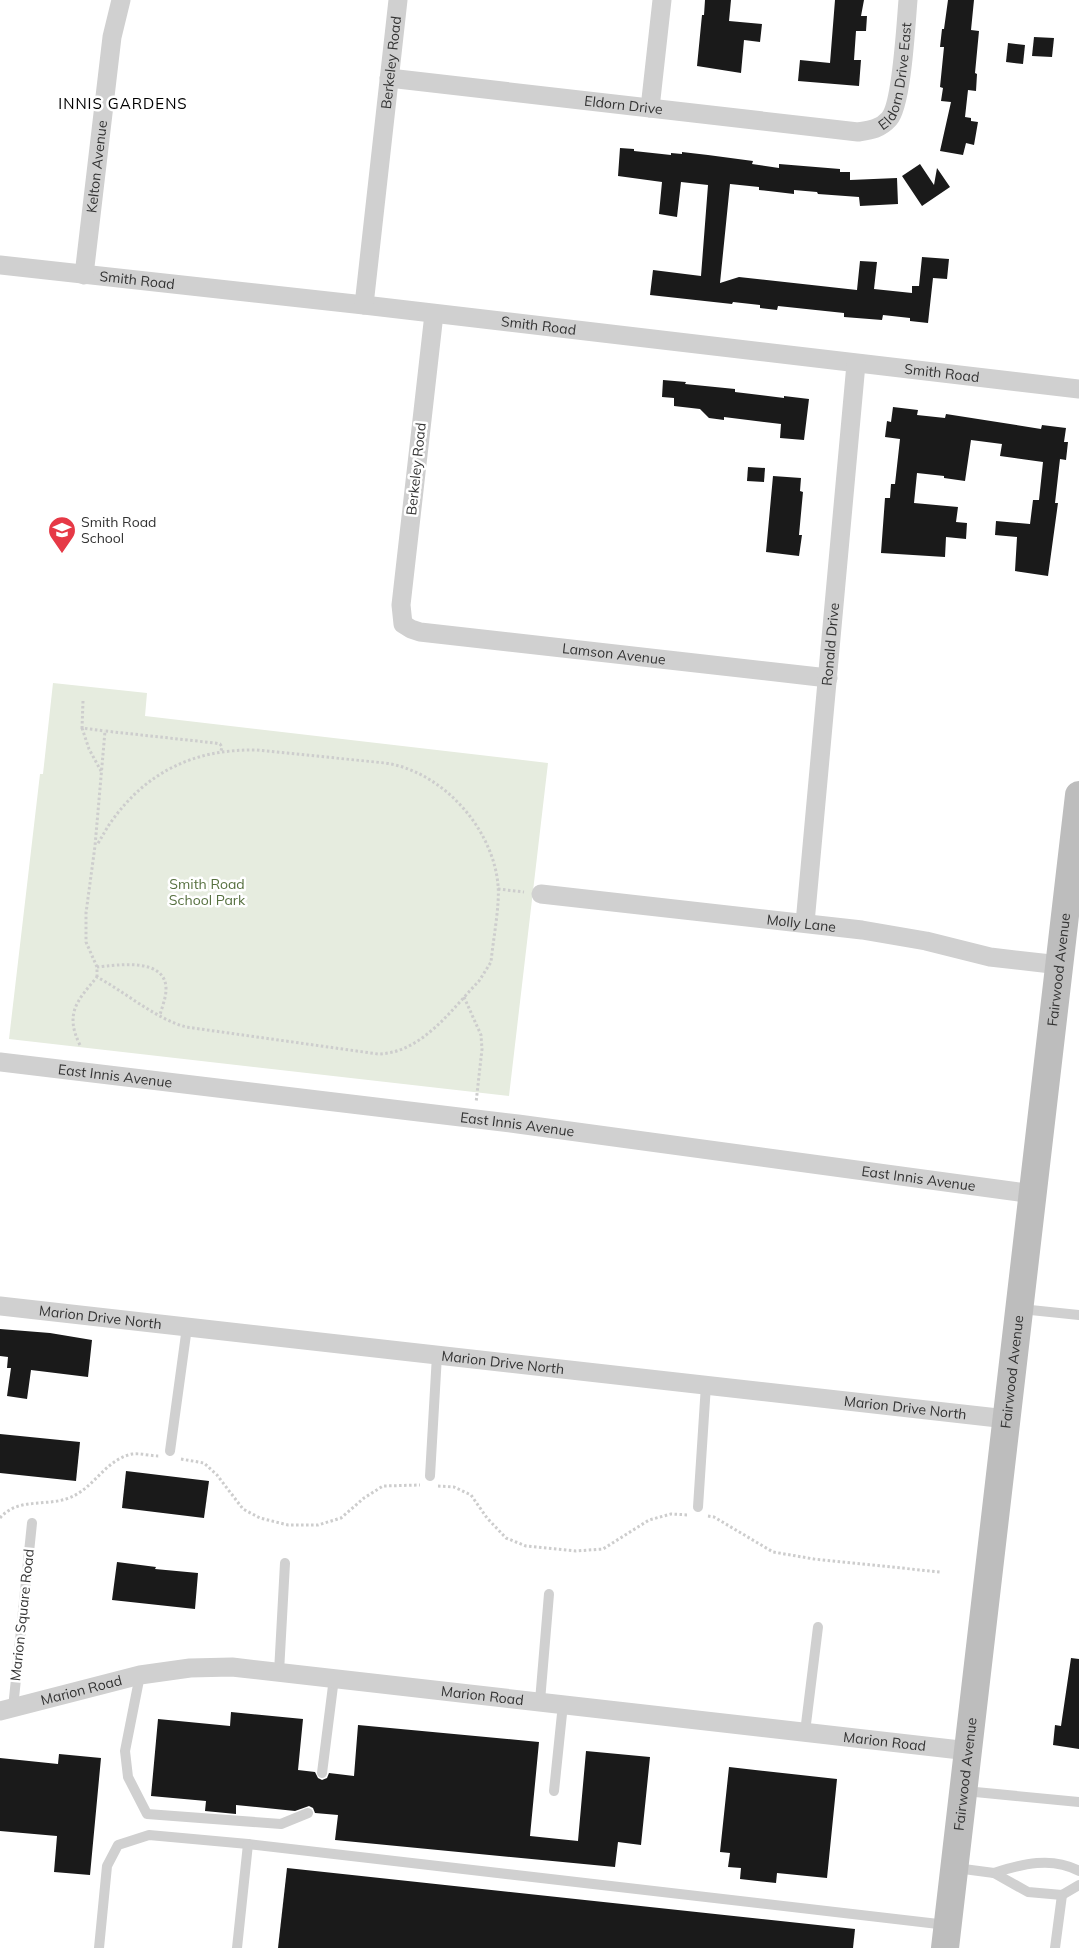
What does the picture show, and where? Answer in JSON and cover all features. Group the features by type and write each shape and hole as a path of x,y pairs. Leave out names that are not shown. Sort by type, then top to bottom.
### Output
{"street":[{"name":"Kelton Avenue","path":"84,275 112,37 121,0"},
{"name":"Berkeley Road","path":"364,305 398,0"},
{"path":"650,108 662,0"},
{"name":"Eldorn Drive East","path":"858,132 876,129 890,118 897,100 908,0"},
{"name":"Eldorn Drive","path":"389,78 858,132"},
{"name":"Smith Road","path":"0,265 364,305 1079,389"},
{"name":"Berkeley Road","path":"403,624 401,605 434,314"},
{"name":"Ronald Drive","path":"805,924 856,364"},
{"name":"Lamson Avenue","path":"403,624 420,632 828,678"},
{"name":"Fairwood Avenue","path":"947,1936 1060,965 1072,928 1079,795"},
{"name":"Molly Lane","path":"541,894 862,930 926,940 990,957 1060,965"},
{"name":"East Innis Avenue","path":"0,1062 474,1119 1033,1194"},
{"name":"Marion Drive North","path":"0,1306 1007,1418"},
{"name":"Marion Road","path":"6,1710 140,1675 210,1667 334,1678 969,1751"}],"lane":[{"path":"1020,1309 1079,1315"},
{"path":"174,1455 187,1327"},
{"path":"430,1480 437,1355"},
{"path":"698,1511 706,1385"},
{"name":"Marion Square Road","path":"6,1710 32,1523"},
{"path":"279,1672 285,1563"},
{"path":"540,1702 549,1594"},
{"path":"805,1732 818,1627"},
{"path":"140,1675 125,1751 128,1776 147,1814 281,1824 308,1813"},
{"path":"322,1773 334,1678"},
{"path":"554,1791 563,1704"},
{"path":"964,1790 1079,1802"},
{"path":"99,1948 108,1866 118,1844 149,1835 248,1844 947,1936"},
{"path":"238,1948 248,1844"},
{"path":"994,1873 1034,1862 1068,1864 1079,1871"},
{"path":"955,1868 994,1873 1028,1892 1062,1895 1079,1885"},
{"path":"1055,1948 1062,1895"}],"path":[{"path":"83,701 82,728 89,750 101,772"},
{"path":"82,728 215,743 220,744 221,751"},
{"path":"80,1044 75,1034 74,1008 77,1000 97,977 97,967 86,942 86,913 105,731"},
{"path":"97,845 111,822 143,786 159,774 191,758 221,751 256,750 385,763 401,766 426,777 445,791 467,815 490,852 498,889 491,962 479,981 423,1037 399,1051 388,1054 210,1031 173,1024 118,988 97,977"},
{"path":"498,889 541,894"},
{"path":"97,967 129,963 155,970 163,978 166,987 160,1016"},
{"path":"464,997 481,1035 482,1049 474,1119"},
{"path":"0,1518 21,1504 64,1500 80,1493 112,1462 134,1454 160,1456"},
{"path":"174,1455 204,1463 217,1475 243,1509 260,1518 288,1525 318,1525 341,1518 364,1498 383,1486 422,1485"},
{"path":"430,1480 454,1487 471,1495 487,1518 506,1538 526,1546 576,1551 604,1549 649,1520 671,1514 698,1511"},
{"path":"706,1516 714,1516 774,1552 814,1559 940,1572"}],"green space":[{"name":"Smith Road School Park","path":"53,683 147,693 145,716 548,763 509,1096 9,1039 40,774 43,774"}],"building":[{"path":"705,0 731,0 729,21 762,24 760,42 744,40 741,73 697,66"},
{"path":"835,0 864,0 861,16 867,16 866,31 856,31 854,60 861,60 859,86 798,81 800,60 830,63"},
{"path":"948,0 974,0 971,30 979,31 975,73 977,74 976,91 968,90 965,117 971,118 971,121 978,122 974,145 966,143 963,155 940,151 951,102 941,101 943,88 940,87 944,47 940,47"},
{"path":"1034,37 1054,38 1052,57 1032,56"},
{"path":"1008,43 1025,45 1023,64 1006,62"},
{"path":"620,148 671,155 671,153 682,154 682,152 708,155 753,161 752,164 779,168 779,164 840,169 840,172 850,172 850,180 897,178 898,204 860,206 859,197 794,190 794,194 759,190 759,187 730,184 720,283 739,277 857,290 860,261 877,262 874,289 912,293 912,286 919,286 922,257 949,259 947,279 933,278 928,323 910,321 910,318 883,315 882,320 844,317 844,313 778,306 777,310 760,308 760,305 733,302 732,304 650,295 653,270 701,276 708,185 681,182 677,217 659,214 662,182 618,176"},
{"path":"920,164 934,185 937,168 950,187 922,206 902,176"},
{"path":"663,380 735,389 735,392 809,399 804,440 780,438 781,424 724,417 724,420 709,418 700,409 674,406 674,398 662,397"},
{"path":"893,407 918,410 917,415 945,418 946,414 1041,429 1042,425 1066,428 1064,442 1068,442 1066,460 1060,459 1055,503 1058,503 1048,576 1015,571 1017,537 995,535 996,521 1030,524 1033,500 1039,500 1043,462 1000,456 1002,444 971,440 965,481 917,473 914,503 958,507 956,522 967,523 966,539 946,537 945,557 881,553 885,498 890,498 891,484 895,484 900,439 885,437 887,421 891,422"},
{"path":"748,467 765,468 764,482 747,481"},
{"path":"773,476 801,478 800,491 803,492 799,535 802,535 799,556 766,552"},
{"path":"0,1329 50,1333 92,1340 88,1377 31,1370 27,1399 7,1396 11,1368 7,1368 8,1357 0,1356"},
{"path":"0,1434 80,1442 76,1481 0,1473"},
{"path":"126,1471 209,1481 204,1518 122,1508"},
{"path":"117,1562 156,1567 155,1569 198,1573 195,1609 112,1600"},
{"path":"1071,1658 1079,1659 1079,1749 1053,1745 1055,1725 1061,1726"},
{"path":"231,1712 303,1719 298,1770 315,1772 318,1778 322,1780 327,1778 329,1773 354,1776 358,1725 539,1742 530,1836 578,1841 586,1751 650,1757 641,1845 618,1842 615,1867 335,1840 338,1815 315,1813 313,1808 309,1806 295,1811 236,1805 236,1814 205,1811 206,1801 151,1796 158,1719 230,1726"},
{"path":"59,1754 101,1758 90,1875 54,1872 57,1836 0,1831 0,1758 58,1764"},
{"path":"729,1767 837,1779 827,1878 777,1873 776,1883 740,1879 741,1868 728,1867 730,1853 720,1852"},
{"path":"287,1868 855,1929 853,1948 278,1948"}],"place":[{"name":"Smith Road School","path":"62,554"}],"district":[{"name":"INNIS GARDENS","path":"123,103"}]}
